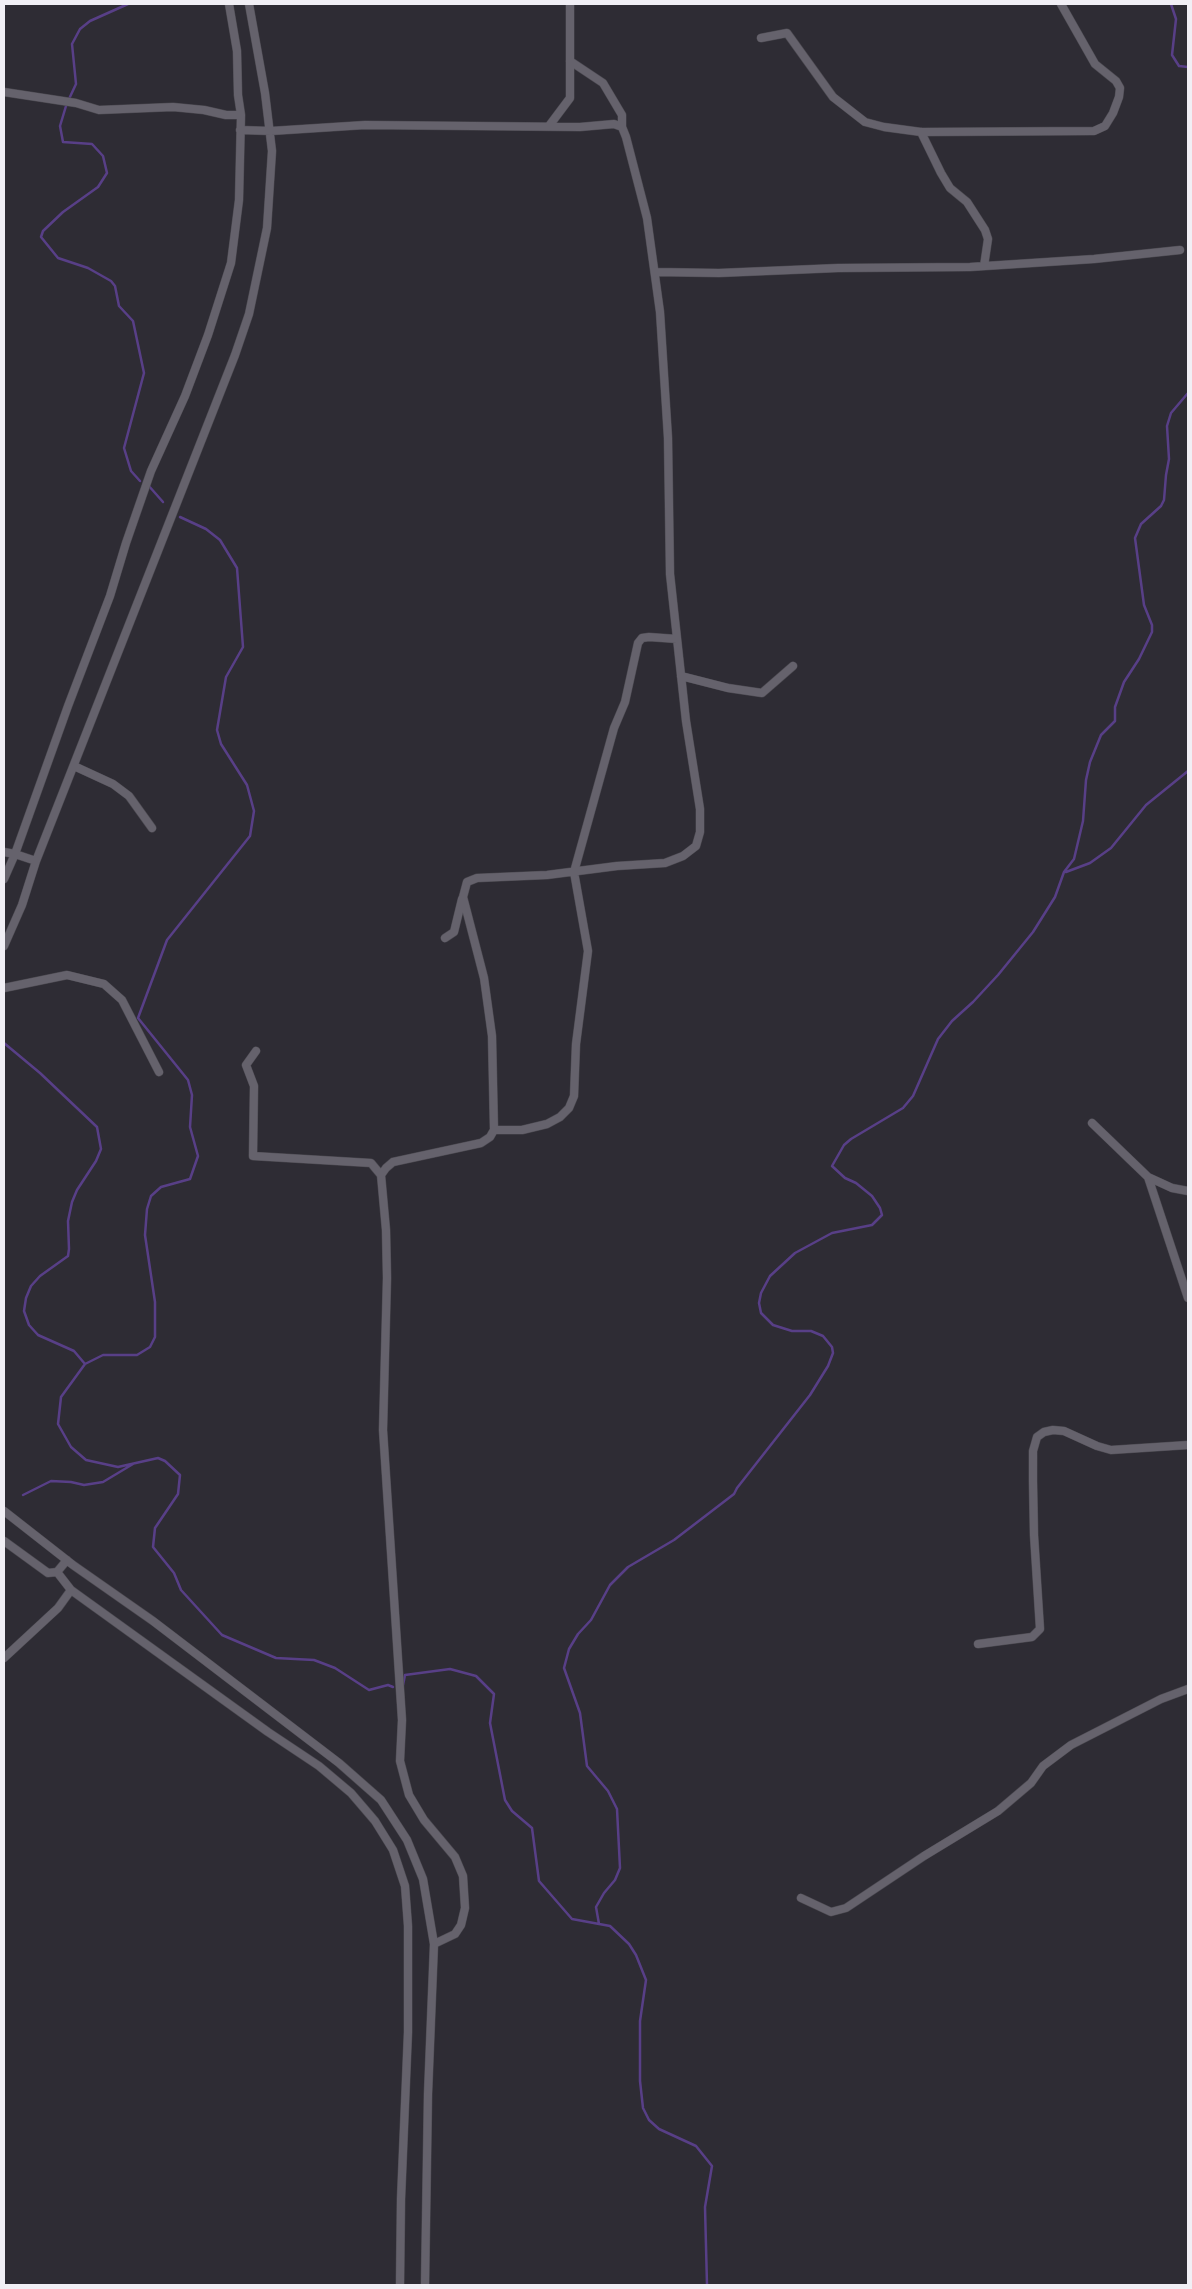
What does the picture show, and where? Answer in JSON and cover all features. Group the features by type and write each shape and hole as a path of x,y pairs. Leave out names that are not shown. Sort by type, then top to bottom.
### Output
{"street":[{"path":"4,879 15,854 110,596 151,471 185,396 221,299 231,263 239,200 241,114 238,95 237,51 229,4"},
{"path":"4,946 22,905 36,861 235,355 249,314 267,228 272,151 249,4"},
{"path":"549,126 570,98 570,4"},
{"path":"761,38 787,33 833,97 865,122 884,127 921,132 1094,131 1105,126 1113,113 1120,88 1116,81 1096,64 1061,4"},
{"path":"445,938 454,932 467,882 477,878 574,872 665,863 684,856 696,846 700,832 700,809 686,721 670,574 665,372 655,272 647,218 622,128 622,115 603,84 570,61"},
{"path":"4,92 76,103 99,110 173,107 209,110 226,115 241,114"},
{"path":"240,130 270,131 365,125 580,127 614,124 622,128"},
{"path":"921,132 940,173 950,188 966,202 984,230 988,239 984,266"},
{"path":"655,272 719,273 838,268 984,266 1094,259 1180,250"},
{"path":"494,1130 522,1130 547,1124 560,1117 569,1108 574,1096 576,1044 588,951 574,872 614,728 625,702 638,642 642,638 649,637 677,639"},
{"path":"681,676 728,688 762,693 793,666"},
{"path":"74,766 112,784 129,796 152,828"},
{"path":"4,852 36,861"},
{"path":"381,1175 393,1162 481,1142 490,1137 494,1130 496,1110 492,1080 492,1036 487,998 484,978 463,897"},
{"path":"4,988 66,975 104,984 122,1000 159,1072"},
{"path":"256,1051 246,1065 254,1086 253,1156 371,1163 381,1175 386,1230 387,1278 383,1430 402,1720 400,1761 409,1795 424,1820 455,1857 463,1876 466,1908 462,1925 455,1934 434,1944"},
{"path":"1092,1123 1148,1177 1172,1188 1188,1191"},
{"path":"1148,1177 1188,1298"},
{"path":"978,1644 1032,1637 1040,1629 1034,1535 1033,1451 1037,1437 1044,1432 1053,1430 1064,1431 1097,1446 1111,1450 1188,1445"},
{"path":"4,1510 67,1560 153,1621 331,1757 381,1800 407,1840 423,1880 434,1944 428,2094 425,2285"},
{"path":"4,1541 48,1573 58,1572 67,1560"},
{"path":"58,1572 71,1590 268,1732 319,1766 351,1793 375,1821 393,1850 405,1886 408,1926 408,2032 400,2285"},
{"path":"4,1658 58,1608 71,1590"},
{"path":"801,1898 831,1912 846,1908 924,1856 998,1811 1031,1783 1043,1766 1071,1745 1160,1699 1188,1689"}],"waterway":[{"path":"69,99 76,84 72,44 80,29 90,21 128,4"},
{"path":"1171,4 1176,19 1172,55 1179,66 1188,67"},
{"path":"66,106 60,126 63,142 92,144 103,156 107,173 98,187 63,212 43,231 41,237 58,258 88,268 111,281 115,286 119,306 133,321 144,373 124,448 131,471 140,481"},
{"path":"599,1924 596,1907 604,1893 615,1880 620,1868 617,1809 608,1791 587,1766 580,1713 564,1668 569,1649 578,1634 591,1620 610,1585 628,1567 674,1540 734,1494 810,1395 828,1366 833,1353 832,1347 823,1336 811,1331 792,1331 773,1325 761,1313 759,1303 761,1293 770,1276 795,1253 832,1233 872,1225 882,1215 872,1196 856,1183 845,1178 832,1166 844,1145 903,1108 913,1096 938,1039 952,1021 998,975 1033,932 1055,897 1064,872 1074,859 1083,821 1086,780 1090,762 1101,735 1115,721 1115,707 1124,682 1139,659 1152,632 1152,625 1144,605 1135,538 1141,524 1161,506 1164,500 1169,459 1167,426 1171,413 1188,393"},
{"path":"148,485 163,502"},
{"path":"180,517 206,529 220,540 237,568 243,647 226,677 217,730 221,744 247,785 254,811 250,836 167,940 138,1018 188,1080 192,1095 190,1127 198,1156 190,1179 161,1187 151,1196 147,1209 145,1235 155,1302 155,1337 150,1347 137,1355 103,1355 85,1364 61,1397 58,1424 71,1447 86,1460 118,1467 158,1458 165,1461 180,1475 178,1494 155,1528 153,1547 174,1573 181,1590 222,1635 276,1658 314,1660 335,1668 369,1690 388,1685 393,1687"},
{"path":"1066,872 1090,863 1111,848 1146,805 1188,771"},
{"path":"4,1043 40,1073 97,1127 101,1149 72,1202 68,1221 68,1256 40,1276 31,1286 26,1298 24,1311 29,1325 38,1335 74,1351 85,1364"},
{"path":"23,1495 51,1481 84,1485 103,1482 133,1464"},
{"path":"403,1685 405,1675 450,1669 476,1676 494,1694 490,1723 505,1800 512,1811 532,1828 539,1881 572,1919 610,1926 629,1944 636,1955 646,1980 640,2021 640,2081 643,2108 649,2120 659,2129 696,2146 712,2166 705,2207 707,2285"}]}
